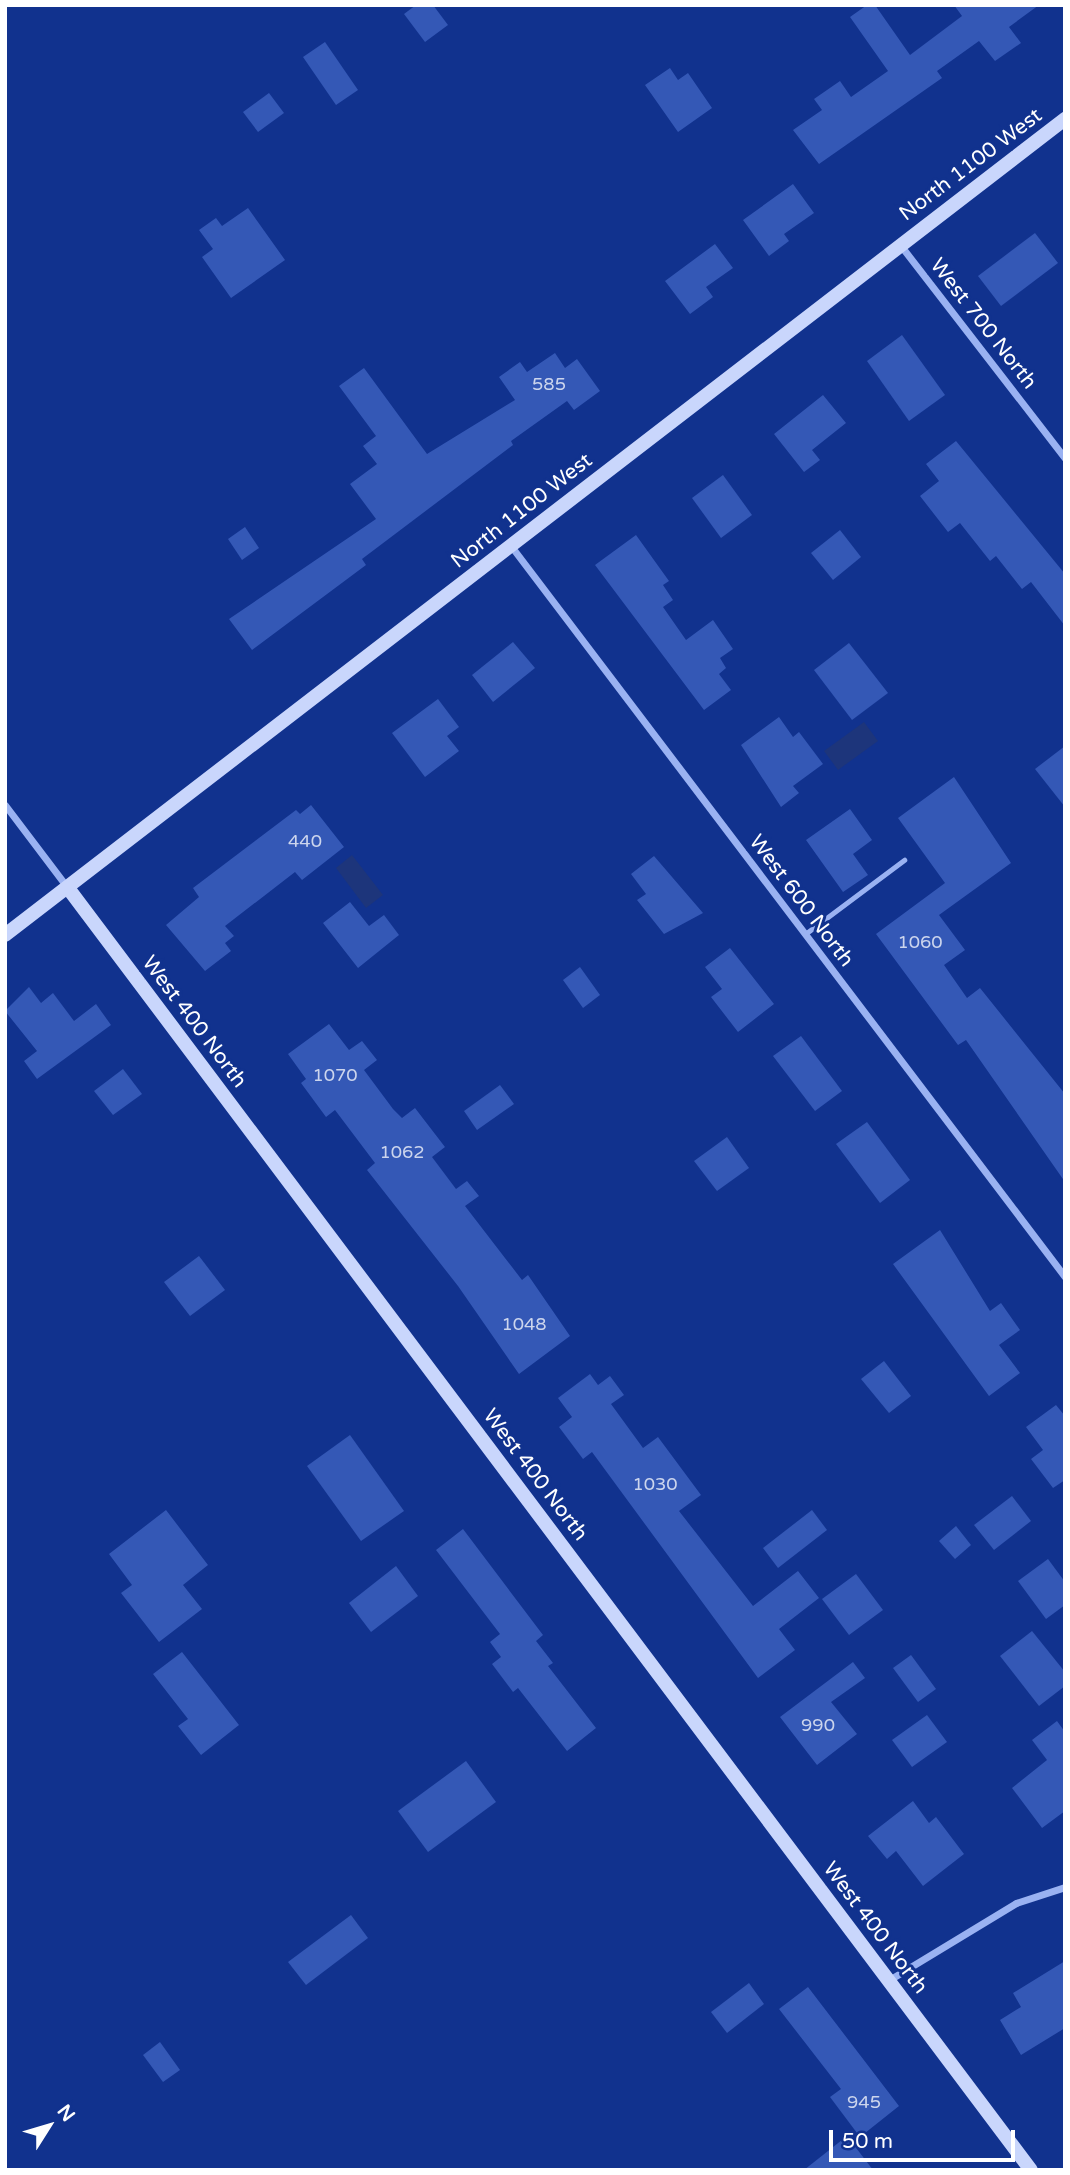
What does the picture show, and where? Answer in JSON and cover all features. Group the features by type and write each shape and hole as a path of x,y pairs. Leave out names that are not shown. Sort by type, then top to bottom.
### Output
{"street":[{"name":"North 1100 West","path":"5,935 1065,119"},
{"name":"West 700 North","path":"900,246 1065,458"},
{"name":"West 600 North","path":"511,547 1065,1277"},
{"name":"West 400 North","path":"5,805 1031,2170"},
{"path":"888,1980 1016,1903 1065,1887"}],"lane":[{"path":"804,934 904,860"}],"water":[{"path":"864,722 878,741 838,770 824,751"},
{"path":"352,855 383,895 366,908 336,868"}],"building":[{"path":"416,5 433,5 448,25 425,42 404,14"},
{"path":"867,5 875,5 910,55 962,16 954,5 1039,5 1009,27 1021,43 995,61 979,41 937,71 942,78 819,164 793,130 822,110 814,99 840,81 851,97 888,71 850,17"},
{"path":"325,42 358,90 336,105 303,57"},
{"path":"670,68 678,80 688,73 712,108 678,132 645,85"},
{"path":"269,93 284,113 258,132 243,112"},
{"path":"793,184 814,213 784,234 789,241 769,256 743,220"},
{"path":"248,208 285,260 231,298 202,257 213,249 199,230 216,218 222,226"},
{"path":"1035,233 1058,263 1001,306 978,276"},
{"path":"715,244 733,268 706,287 713,297 690,314 665,281"},
{"path":"902,335 945,395 909,421 867,361"},
{"path":"555,353 565,368 577,359 600,391 574,410 567,401 511,441 513,445 362,559 366,565 252,650 229,619 376,519 350,484 377,464 363,446 376,436 339,386 364,368 427,454 515,400 499,377 520,362 527,372"},
{"path":"823,395 846,423 812,450 820,460 804,472 774,434"},
{"path":"956,441 1065,574 1065,626 1031,582 1022,589 996,556 990,561 960,523 948,532 920,496 939,481 926,464"},
{"path":"723,475 752,515 721,538 692,498"},
{"path":"245,527 259,548 242,560 228,539"},
{"path":"840,530 861,557 833,580 811,553"},
{"path":"636,535 669,581 663,585 673,600 663,607 686,640 713,620 733,649 720,658 726,668 719,674 731,690 704,710 595,565"},
{"path":"513,642 535,668 493,702 472,675"},
{"path":"849,643 888,693 852,720 814,670"},
{"path":"438,699 459,727 447,736 459,751 425,777 392,733"},
{"path":"779,717 793,737 799,732 823,764 793,786 799,793 781,807 741,745"},
{"path":"1065,746 1065,807 1035,769"},
{"path":"954,777 1011,863 939,915 965,950 944,965 967,998 980,988 1065,1094 1065,1182 966,1040 958,1045 876,934 945,883 898,818"},
{"path":"311,805 344,847 302,880 295,872 225,926 234,936 225,943 231,951 205,971 166,925 199,897 193,888 296,810 300,814"},
{"path":"850,809 872,840 853,854 868,875 843,892 806,840"},
{"path":"654,856 703,913 664,934 637,900 646,894 631,874"},
{"path":"350,902 369,926 384,915 399,935 358,968 323,923"},
{"path":"730,948 774,1004 738,1032 711,997 722,989 705,967"},
{"path":"580,967 600,995 583,1008 563,980"},
{"path":"29,987 41,1003 53,993 74,1021 96,1004 111,1025 37,1079 24,1061 37,1051 5,1011"},
{"path":"329,1024 349,1050 362,1041 377,1060 364,1070 402,1118 415,1108 445,1147 432,1157 456,1189 467,1181 479,1196 465,1206 522,1280 528,1275 570,1336 519,1374 458,1286 367,1170 375,1163 335,1110 326,1117 301,1083 306,1079 288,1054"},
{"path":"801,1036 842,1091 815,1111 773,1056"},
{"path":"123,1069 142,1094 113,1115 94,1091"},
{"path":"500,1085 514,1104 477,1130 464,1111"},
{"path":"867,1122 910,1180 880,1203 836,1144"},
{"path":"727,1137 749,1168 717,1191 694,1161"},
{"path":"940,1230 990,1311 1001,1303 1020,1330 999,1345 1020,1373 989,1396 893,1264"},
{"path":"199,1256 225,1290 190,1316 164,1282"},
{"path":"884,1361 911,1396 889,1413 861,1379"},
{"path":"590,1374 598,1385 610,1376 624,1395 611,1404 643,1448 658,1437 701,1495 679,1511 753,1606 798,1571 819,1598 779,1629 795,1650 758,1678 592,1452 583,1459 559,1427 572,1417 558,1398"},
{"path":"1056,1405 1065,1416 1065,1480 1053,1488 1031,1459 1043,1450 1026,1427"},
{"path":"350,1435 404,1511 361,1541 307,1466"},
{"path":"1012,1496 1031,1521 994,1550 974,1525"},
{"path":"166,1510 208,1565 183,1585 202,1609 159,1642 121,1593 132,1585 109,1554"},
{"path":"812,1510 827,1530 778,1568 763,1548"},
{"path":"956,1526 971,1545 955,1559 939,1541"},
{"path":"463,1529 543,1635 536,1641 553,1663 548,1666 596,1728 567,1751 518,1688 513,1692 492,1664 501,1657 490,1642 500,1634 436,1550"},
{"path":"1048,1559 1065,1582 1065,1605 1046,1619 1018,1581"},
{"path":"396,1566 418,1596 371,1632 349,1603"},
{"path":"856,1574 883,1610 849,1635 822,1599"},
{"path":"1032,1631 1065,1672 1065,1686 1039,1706 1000,1656"},
{"path":"182,1652 239,1725 201,1755 178,1726 188,1719 153,1674"},
{"path":"911,1655 936,1689 918,1702 893,1668"},
{"path":"853,1662 865,1678 831,1702 857,1734 817,1765 780,1717"},
{"path":"927,1715 947,1742 912,1767 892,1740"},
{"path":"1057,1721 1065,1732 1065,1811 1042,1828 1012,1788 1047,1760 1032,1740"},
{"path":"466,1761 496,1802 428,1852 398,1811"},
{"path":"913,1801 929,1823 936,1817 964,1854 923,1886 896,1851 887,1859 868,1836"},
{"path":"351,1915 368,1938 306,1985 288,1962"},
{"path":"1065,1961 1065,2028 1021,2055 1000,2020 1021,2007 1013,1993"},
{"path":"749,1983 764,2004 727,2033 711,2012"},
{"path":"808,1987 899,2106 860,2137 830,2097 841,2089 779,2009"},
{"path":"160,2042 180,2070 163,2082 143,2055"},
{"path":"847,2136 873,2170 804,2170"}]}
